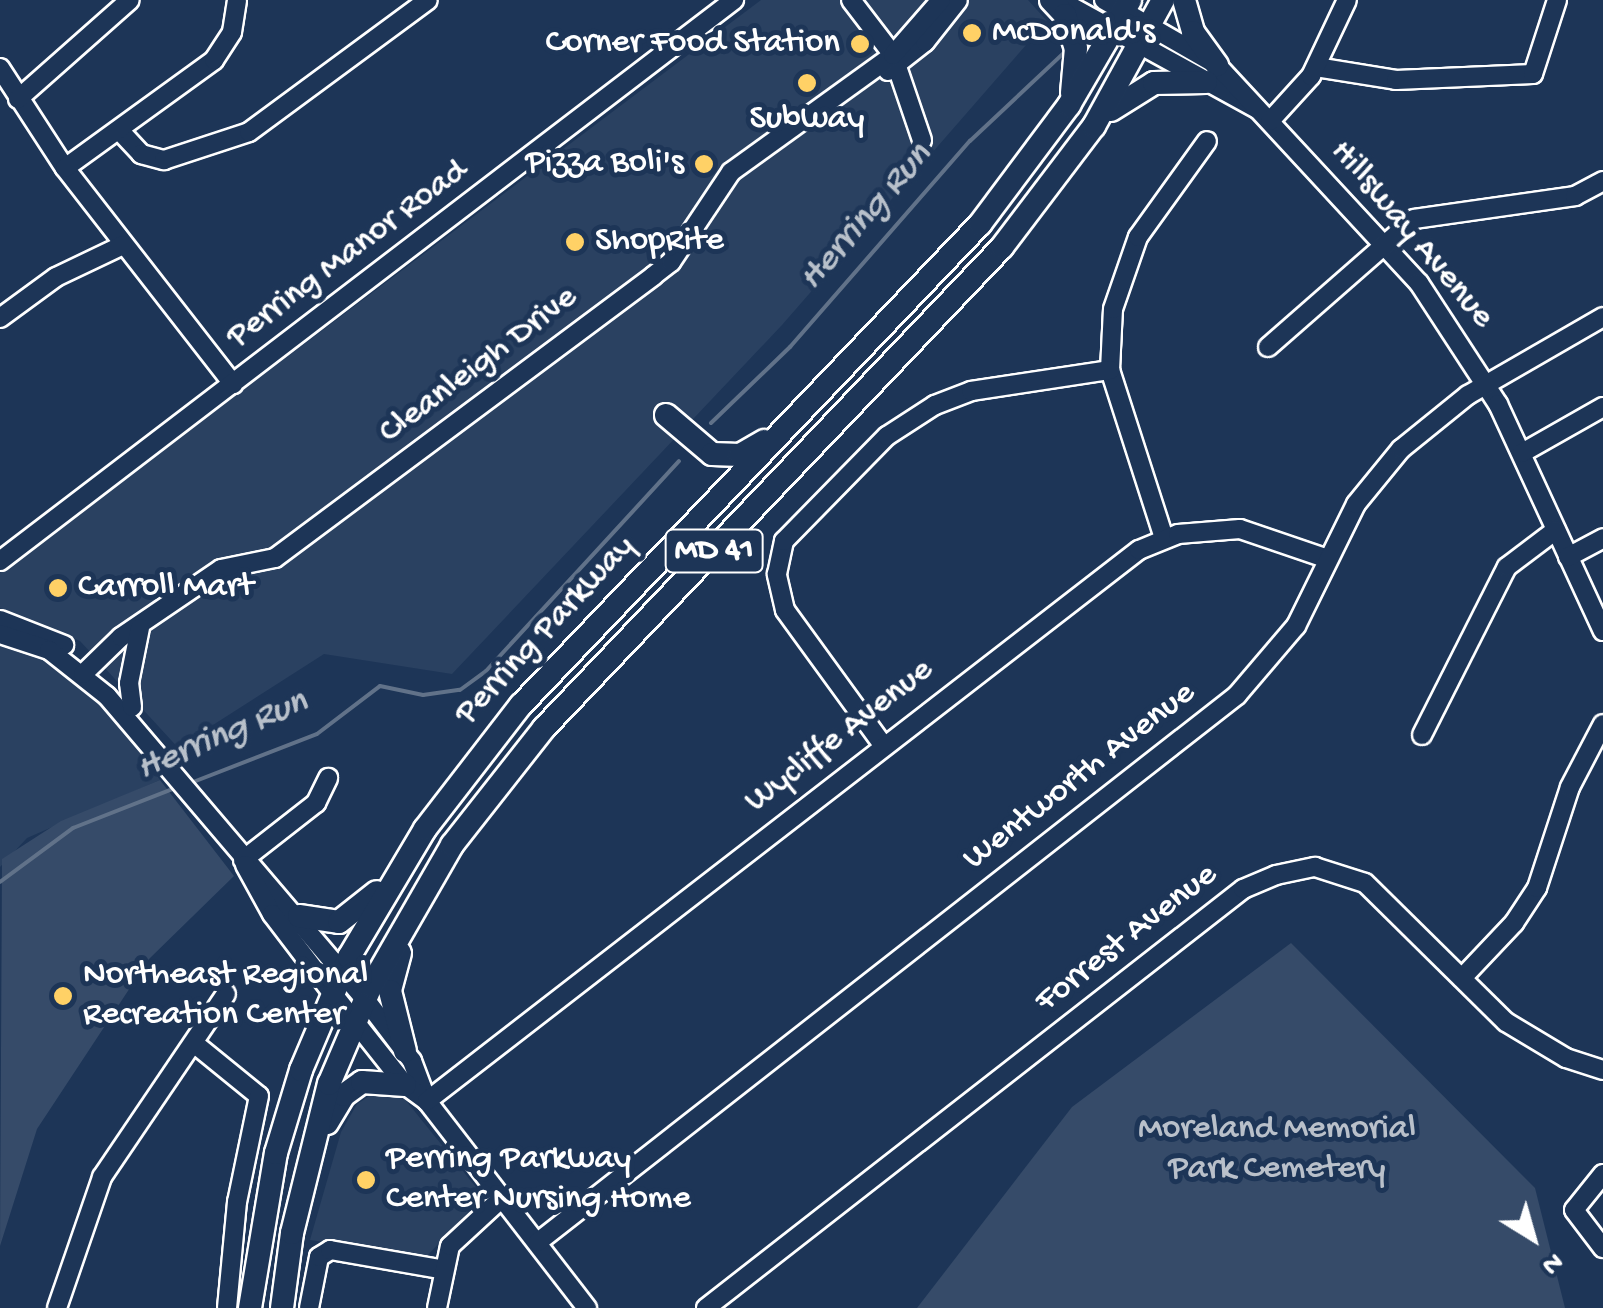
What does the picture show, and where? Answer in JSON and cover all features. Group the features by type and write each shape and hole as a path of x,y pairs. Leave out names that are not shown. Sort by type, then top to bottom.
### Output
{"main road":[{"path":"1051,0 1065,15 1076,48 1070,105"},
{"name":"Perring Parkway","path":"282,1308 307,1162 355,1022 420,894 532,742 975,276 1094,126 1163,0"},
{"path":"1094,126 1136,90 1212,73 1193,32 1184,0"},
{"name":"Perring Parkway","path":"250,1308 276,1153 333,994 425,830 521,706 980,224 1070,105 1119,10"},
{"path":"666,415 700,448 725,458 756,446 799,415"},
{"path":"298,916 328,922 350,916 425,830"},
{"path":"405,1050 390,991 420,894"},
{"path":"307,1162 352,1088 374,1080 404,1085"}],"street":[{"path":"18,100 130,0"},
{"path":"65,168 214,60 232,32 237,0"},
{"path":"120,130 141,154 164,160 250,132 428,0"},
{"name":"Perring Manor Road","path":"0,561 734,0"},
{"path":"851,0 895,61 922,140"},
{"name":"Cleanleigh Drive","path":"895,61 941,0"},
{"name":"Cleanleigh Drive","path":"91,673 140,628 221,570 275,558 653,276 671,262 732,172 868,73 895,61 958,0"},
{"name":"Hillsway Avenue","path":"1059,0 1119,10 1147,34 1212,73 1264,115 1383,242 1442,314 1487,384 1603,631"},
{"path":"1264,115 1316,67 1347,0"},
{"path":"1316,67 1396,80 1533,74 1557,0"},
{"path":"1,72 65,168 233,384"},
{"path":"1164,538 1110,370 1114,309 1127,258 1207,141"},
{"path":"1268,348 1383,242 1420,217 1558,199 1603,180"},
{"path":"0,318 56,277 123,245"},
{"name":"Wentworth Avenue","path":"538,1242 1210,719 1296,626 1328,559 1385,466 1434,419 1603,317"},
{"path":"883,745 784,610 776,574 784,541 887,436 936,405 971,391 1110,370"},
{"path":"1522,453 1603,408"},
{"name":"Wycliffe Avenue","path":"427,1101 1107,572 1164,538 1240,529 1328,559"},
{"path":"1422,735 1507,567 1556,530"},
{"path":"1568,556 1603,538"},
{"path":"0,620 41,633 132,707 178,776"},
{"path":"132,707 129,683 140,628"},
{"path":"0,634 48,650 91,673 243,860 298,916 405,1050 427,1101 587,1308"},
{"path":"1462,978 1514,923 1536,888 1570,786 1603,724"},
{"path":"243,860 316,804 328,778"},
{"path":"243,860 257,892 333,994 404,1085 427,1101"},
{"name":"Forrest Avenue","path":"706,1308 1243,888 1314,867 1347,876 1377,892 1522,1034 1603,1070"},
{"path":"57,1308 92,1196 226,994"},
{"path":"194,1044 260,1096 237,1202 227,1308"},
{"path":"1603,1174 1574,1210 1583,1229 1603,1248"},
{"path":"436,1308 440,1269 456,1237 504,1198"},
{"path":"309,1308 319,1257 330,1250 440,1269"}],"shaded area":[{"path":"761,0 1028,0 1047,21 782,325 452,674 324,654 202,732 182,752 80,641 0,608 0,573"},
{"path":"0,645 43,660 99,696 160,780 27,838 0,867"},
{"path":"380,1089 403,1097 483,1196 426,1257 310,1240 341,1132 357,1104"}],"green space":[{"name":"Northeast Regional Recreation Center","path":"160,780 234,876 149,959 37,1129 0,1246 2,859 61,821"},
{"name":"Moreland Memorial Park Cemetery","path":"1291,943 1535,1188 1565,1308 917,1308 1072,1107"}],"waterway":[{"name":"Herring Run","path":"711,423 790,347 970,141 1066,51"},
{"name":"Herring Run","path":"188,784 317,734 380,686 423,695 460,690 486,671 679,461"},
{"name":"Herring Run","path":"0,882 73,828 175,788"}],"place":[{"name":"McDonald's","path":"972,33"},
{"name":"Corner Food Station","path":"860,44"},
{"name":"Subway","path":"807,83"},
{"name":"Pizza Boli's","path":"704,164"},
{"name":"ShopRite","path":"575,242"},
{"name":"Carroll Mart","path":"58,588"},
{"name":"Northeast Regional Recreation Center","path":"63,996"},
{"name":"Perring Parkway Center Nursing Home","path":"366,1180"}]}
